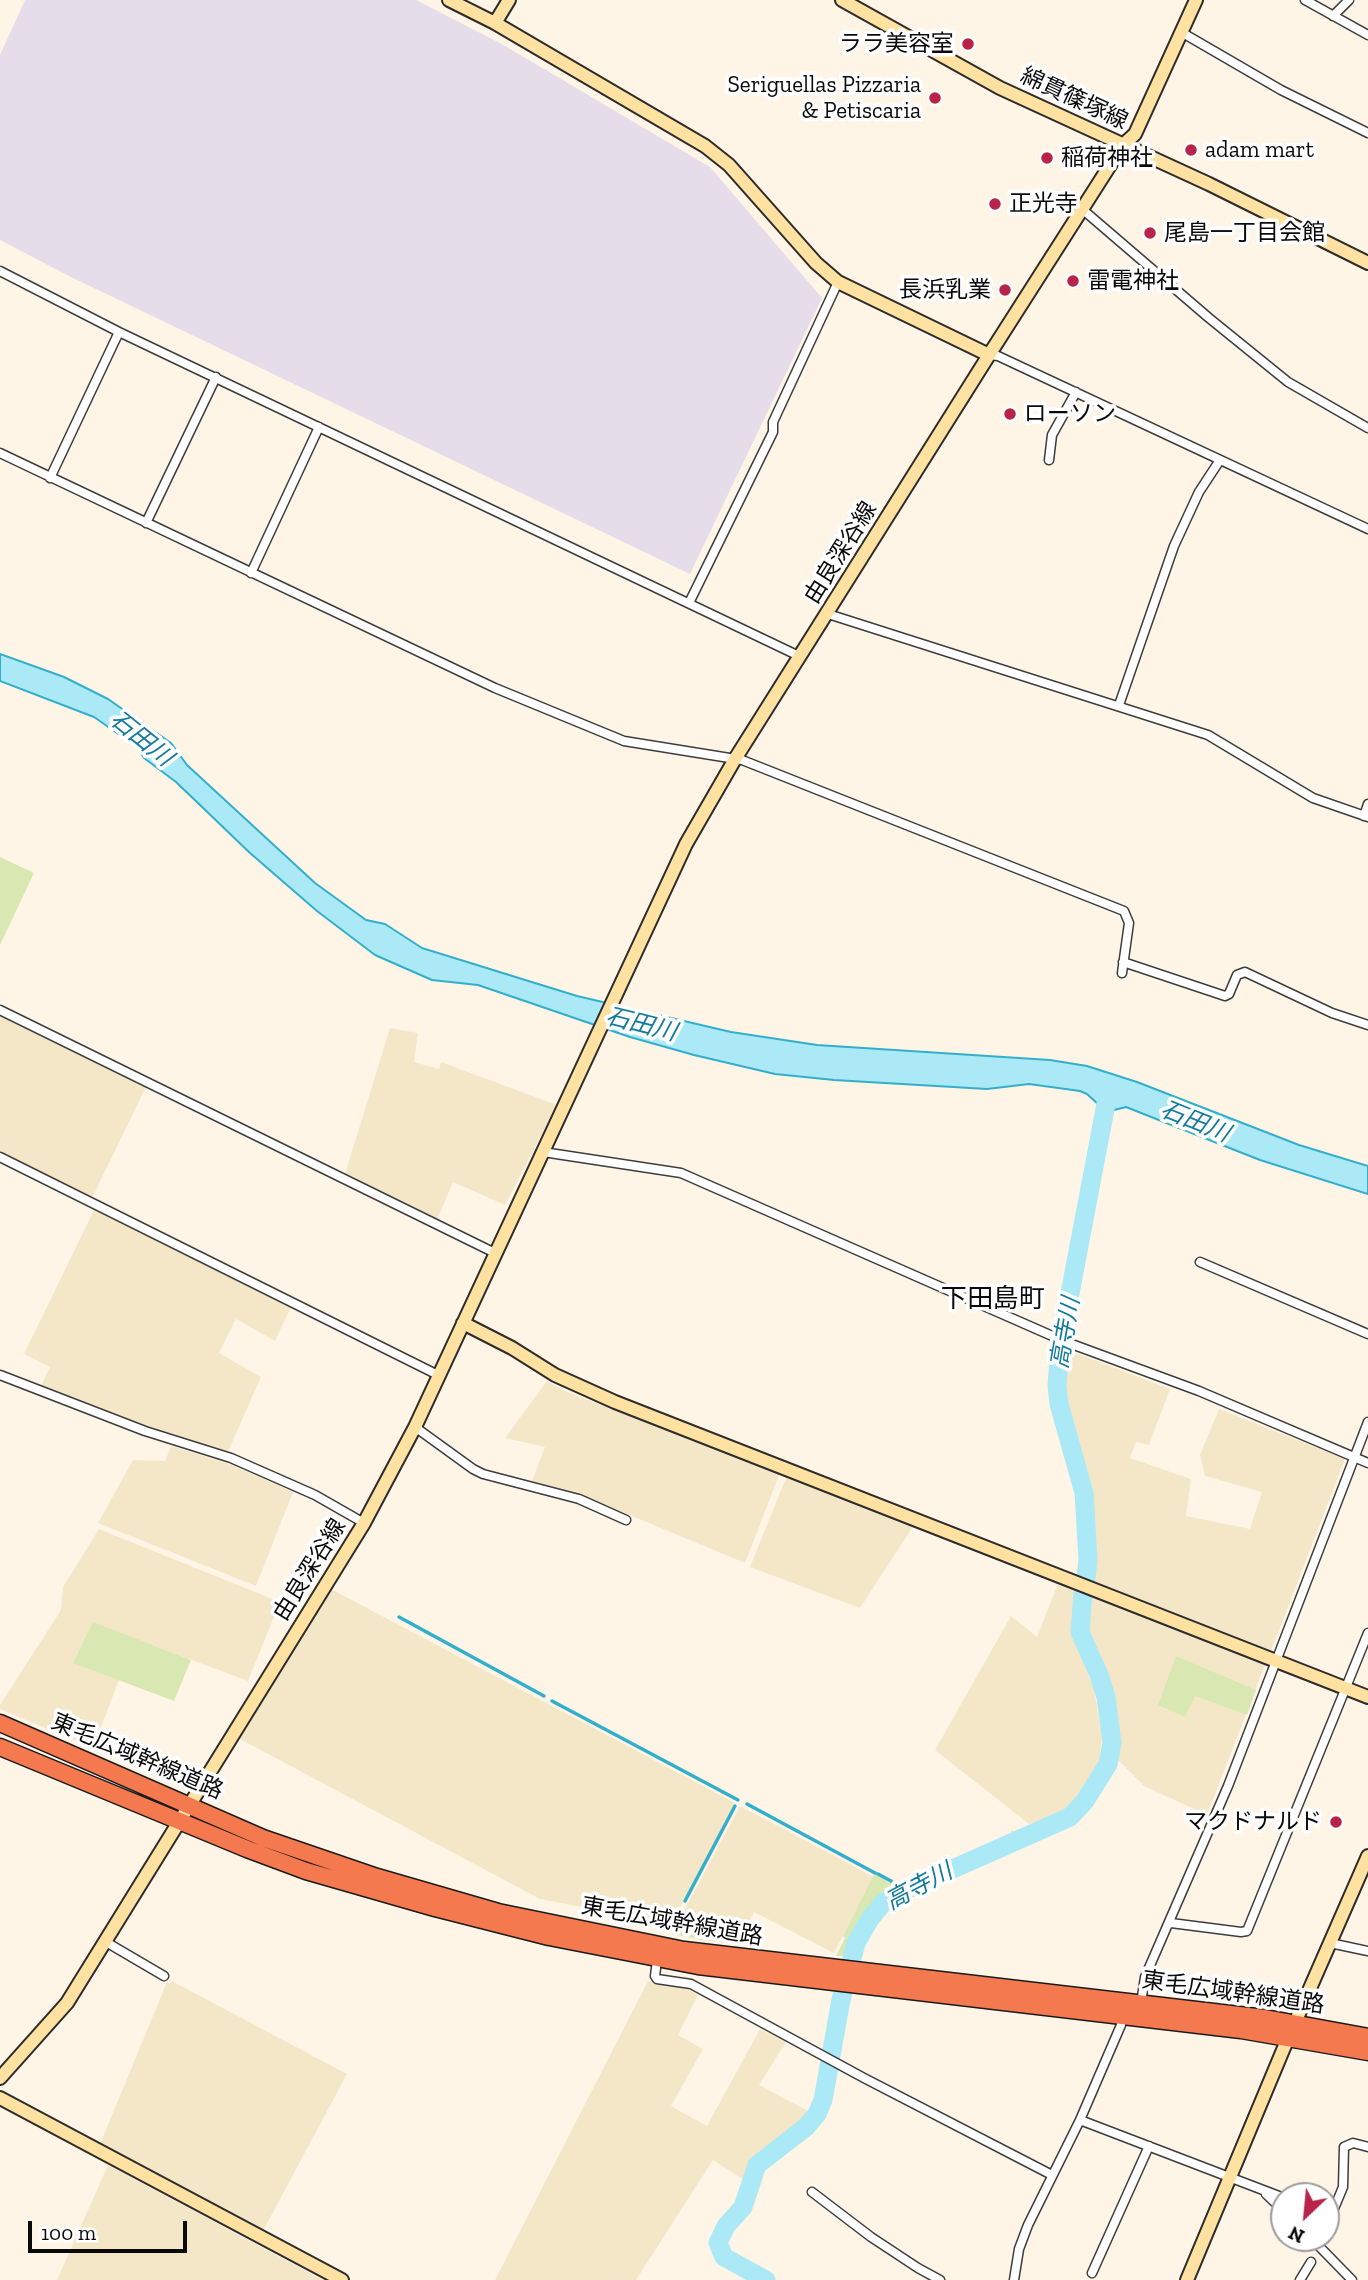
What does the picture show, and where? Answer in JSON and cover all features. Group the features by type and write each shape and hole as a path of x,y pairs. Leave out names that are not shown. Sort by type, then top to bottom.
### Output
{"highway":[{"name":"東毛広域幹線道路","path":"0,1723 263,1838 377,1877 498,1912 684,1950 836,1976"},
{"name":"東毛広域幹線道路","path":"0,1747 282,1862 370,1890 494,1924 657,1960 1141,2003 1292,2031 1368,2052"},
{"name":"東毛広域幹線道路","path":"856,1978 1122,2016 1368,2037"}],"main road":[{"path":"449,0 495,23 705,146 729,165 816,263 838,282 989,355"},
{"path":"495,23 509,0"},
{"name":"綿貫篠塚線","path":"842,0 1000,88 1209,184 1368,263"},
{"name":"由良深谷線","path":"0,2078 67,2003 364,1523 415,1427 685,844 734,759 989,355 1123,145 1135,134 1196,0"},
{"path":"463,1323 512,1348 555,1375 615,1402 1368,1697"},
{"path":"1189,2279 1229,2177 1368,1856"},
{"path":"0,2098 342,2280"}],"street":[{"path":"1304,0 1368,35"},
{"path":"1333,16 1349,0"},
{"path":"1181,32 1281,90 1368,133"},
{"path":"1082,209 1287,382 1368,428"},
{"path":"0,271 119,332 799,656"},
{"path":"689,603 773,432 773,422 838,282"},
{"path":"50,478 119,332"},
{"path":"989,355 998,356 1368,529"},
{"path":"146,523 216,377"},
{"path":"1049,460 1052,435 1076,392"},
{"path":"251,573 319,427"},
{"path":"0,453 495,688 624,741 734,759 1125,911 1129,923 1122,973"},
{"path":"1119,705 1174,546 1199,492 1220,460"},
{"path":"828,614 1208,734 1313,798 1366,817 1368,804"},
{"path":"1123,962 1225,996 1229,994 1237,975 1245,972 1332,1013 1368,1025"},
{"path":"0,1010 495,1254"},
{"path":"543,1152 675,1170 1056,1338 1199,1391 1368,1464"},
{"path":"0,1157 438,1375"},
{"path":"1200,1262 1368,1334"},
{"path":"0,1375 145,1431 231,1458 315,1495 364,1523"},
{"path":"1141,2003 1146,1978 1228,1786 1368,1422"},
{"path":"415,1427 483,1474 579,1499 626,1520"},
{"path":"1171,1923 1247,1931 1368,1633"},
{"path":"106,1942 164,1976"},
{"path":"1330,1943 1368,1951"},
{"path":"657,1960 657,1979 691,1984 864,2078 1052,2175"},
{"path":"1014,2280 1019,2249 1080,2120 1121,2025 1122,2016"},
{"path":"1080,2120 1270,2193"},
{"path":"1340,2193 1343,2187 1345,2147 1353,2143 1368,2147"},
{"path":"1092,2273 1149,2146"},
{"path":"1262,2190 1270,2198"},
{"path":"812,2192 872,2237 940,2280"},
{"path":"1328,2252 1352,2280"},
{"path":"1300,2280 1311,2262"}],"shaded area":[{"path":"25,0 416,0 500,43 710,167 822,298 690,574 71,277 0,240 0,55"},
{"path":"0,1013 147,1085 92,1198 0,1153"},
{"path":"390,1028 418,1033 414,1062 439,1069 441,1062 557,1105 505,1205 453,1182 437,1220 345,1174"},
{"path":"94,1210 291,1307 275,1341 236,1319 219,1353 261,1377 227,1454 40,1388 50,1367 24,1354"},
{"path":"1068,1350 1170,1389 1149,1445 1136,1442 1130,1458 1191,1479 1186,1516 1250,1529 1262,1492 1205,1476 1200,1455 1219,1409 1345,1459 1271,1651 1091,1580 1088,1480 1064,1394"},
{"path":"547,1381 565,1391 780,1473 745,1563 579,1494 532,1481 545,1447 505,1438"},
{"path":"171,1446 227,1463 293,1492 256,1586 98,1523 133,1460 165,1461"},
{"path":"786,1478 914,1525 860,1608 750,1567"},
{"path":"99,1529 280,1602 248,1681 93,1623 119,1680 93,1748 0,1709 0,1705 61,1610 63,1587"},
{"path":"1059,1581 1076,1591 1077,1647 1094,1689 1102,1737 1099,1765 1085,1792 1056,1817 1029,1824 935,1750 1011,1616 1037,1637"},
{"path":"331,1589 735,1803 671,1925 536,1898 240,1739"},
{"path":"1089,1593 1265,1665 1207,1815 1144,1786 1115,1757 1105,1680 1085,1631"},
{"path":"740,1806 874,1877 834,1953 754,1912 738,1944 702,1940 711,1924 684,1911"},
{"path":"172,1981 347,2074 263,2231 100,2144 167,1982 169,1984"},
{"path":"648,1981 689,1990 698,1995 678,2035 703,2049 671,2106 707,2126 760,2029 786,2042 759,2085 810,2112 799,2124 759,2151 744,2180 713,2160 636,2280 495,2280"},
{"path":"108,2165 323,2280 57,2280"}],"green space":[{"path":"0,857 34,873 0,945"},
{"path":"93,1622 191,1660 174,1701 73,1663"},
{"path":"1176,1656 1256,1690 1247,1715 1195,1696 1185,1717 1158,1705"},
{"path":"1018,1829 1022,1833 884,1897 862,1923 847,1956 836,1956 845,1938 843,1936 876,1871 889,1883 892,1879 900,1884"},
{"path":"684,1911 711,1924 702,1940 672,1934"}],"water":[{"name":"石田川","path":"0,654 64,677 108,699 171,743 187,765 315,883 366,920 385,924 422,948 577,996 731,1032 817,1045 1050,1060 1087,1066 1137,1082 1299,1145 1368,1166 1368,1194 1260,1160 1126,1107 1114,1110 1099,1105 1080,1091 1029,1084 987,1089 775,1074 630,1037 478,985 432,980 375,955 317,911 250,853 176,782 144,758 137,747 94,717 0,681"}],"waterway":[{"name":"高寺川","path":"1086,1578 1088,1560 1084,1493 1059,1404 1057,1386 1060,1346 1109,1088"},
{"name":"高寺川","path":"766,2280 724,2257 718,2243 726,2226 743,2207 757,2165 806,2127 817,2114 823,2100 841,2000 856,1943 870,1919 883,1903 903,1891 1070,1817 1085,1801 1108,1764 1112,1743 1106,1697 1080,1632 1083,1593"},
{"path":"399,1617 544,1696"},
{"path":"552,1701 738,1800"},
{"path":"747,1804 875,1873"},
{"path":"685,1901 735,1806"},
{"path":"878,1874 891,1881"}],"place":[{"name":"ララ美容室","path":"968,44"},
{"name":"Seriguellas Pizzaria & Petiscaria","path":"935,98"},
{"name":"adam mart","path":"1191,150"},
{"name":"稲荷神社","path":"1047,158"},
{"name":"正光寺","path":"995,204"},
{"name":"尾島一丁目会館","path":"1150,233"},
{"name":"雷電神社","path":"1073,281"},
{"name":"長浜乳業","path":"1005,290"},
{"name":"ローソン","path":"1010,414"},
{"name":"マクドナルド","path":"1336,1822"}],"district":[{"name":"下田島町","path":"993,1300"}]}
